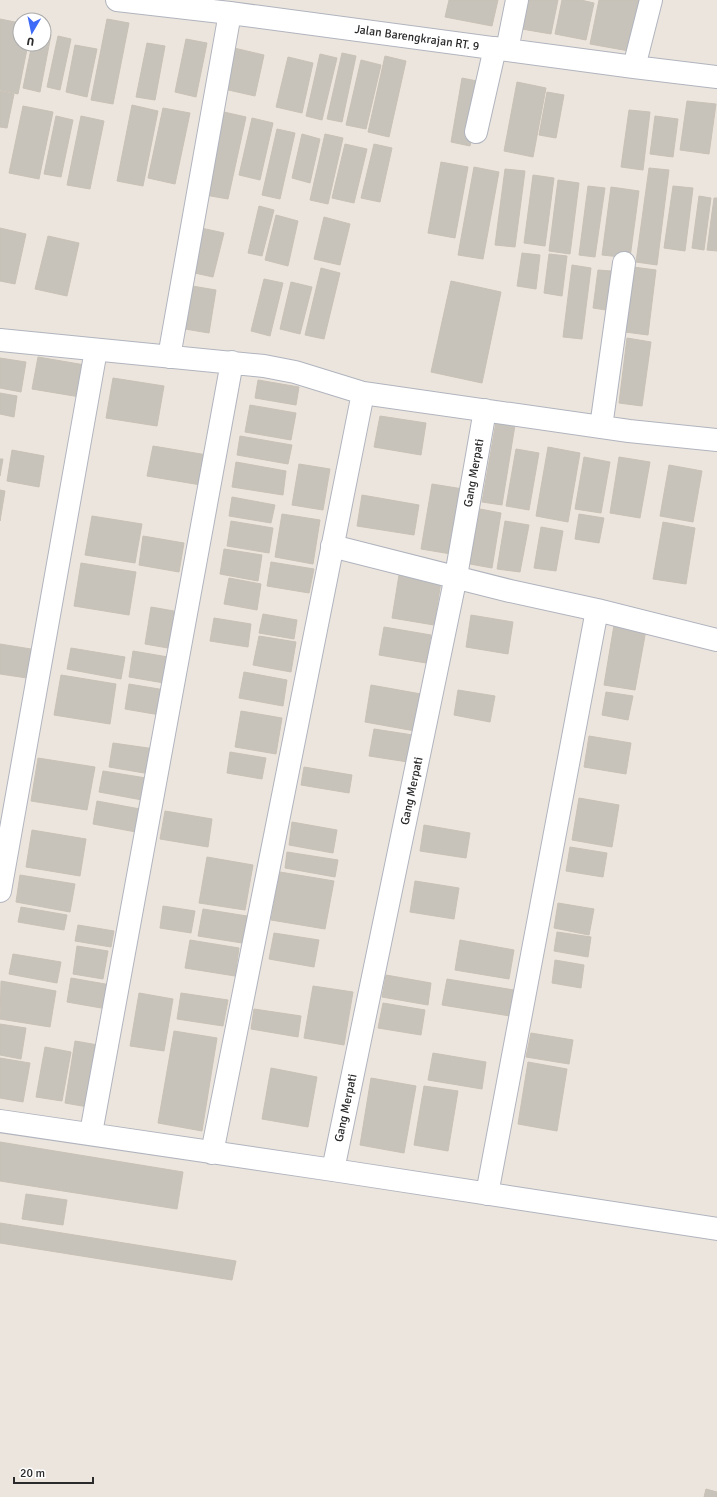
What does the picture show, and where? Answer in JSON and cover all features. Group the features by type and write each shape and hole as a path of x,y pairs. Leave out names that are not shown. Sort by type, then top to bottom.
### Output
{"street":[{"name":"Jalan Barengkrajan RT. 9","path":"117,0 189,4 230,13 717,77"},
{"path":"476,132 517,0"},
{"path":"634,67 650,0"},
{"path":"169,357 230,13"},
{"path":"601,427 624,263"},
{"path":"0,340 264,366 295,372 363,393 601,427 717,440"},
{"path":"0,891 96,350"},
{"path":"91,1133 232,362"},
{"path":"212,1153 363,393"},
{"name":"Gang Merpati","path":"333,1170 456,576 485,410"},
{"path":"332,546 456,576 510,591 597,610 717,640"},
{"path":"487,1194 597,610"},
{"path":"0,1121 91,1133 212,1153 717,1229"}],"building":[{"path":"449,0 498,0 492,26 445,17"},
{"path":"521,0 558,0 551,34 516,28"},
{"path":"562,0 581,0 594,3 586,40 555,34"},
{"path":"599,0 639,0 629,51 590,44"},
{"path":"0,19 12,21 12,52 26,52 18,94 0,90"},
{"path":"107,19 129,23 113,104 91,100"},
{"path":"58,36 71,39 60,90 47,87"},
{"path":"186,39 207,43 196,97 175,92"},
{"path":"147,43 165,46 155,100 136,97"},
{"path":"75,45 97,49 87,97 66,92"},
{"path":"234,48 264,55 255,96 224,89"},
{"path":"30,52 48,52 40,92 23,88"},
{"path":"342,53 356,56 342,122 327,119"},
{"path":"320,54 337,58 322,120 306,116"},
{"path":"385,56 406,61 389,137 368,132"},
{"path":"288,57 313,63 302,113 276,107"},
{"path":"361,60 381,65 366,129 346,125"},
{"path":"462,78 482,82 470,146 451,142"},
{"path":"517,82 546,88 533,157 504,151"},
{"path":"0,91 14,94 7,128 0,127"},
{"path":"547,92 564,95 556,138 539,135"},
{"path":"687,101 716,104 709,154 680,150"},
{"path":"132,105 158,111 143,186 117,181"},
{"path":"23,106 53,112 39,179 9,173"},
{"path":"163,108 190,113 175,184 148,178"},
{"path":"629,110 650,112 643,170 621,167"},
{"path":"224,112 246,117 228,199 205,195"},
{"path":"56,116 73,120 61,177 44,174"},
{"path":"81,116 104,121 90,189 67,185"},
{"path":"655,116 678,119 673,157 650,154"},
{"path":"252,118 273,123 260,180 239,175"},
{"path":"277,129 295,133 280,199 262,195"},
{"path":"302,134 320,139 310,183 292,178"},
{"path":"325,134 343,138 328,204 310,200"},
{"path":"345,144 367,149 354,203 332,198"},
{"path":"374,144 392,148 380,202 361,198"},
{"path":"441,162 468,167 455,238 428,233"},
{"path":"474,167 499,172 483,259 458,255"},
{"path":"649,168 669,170 657,265 636,262"},
{"path":"505,169 525,171 515,247 495,245"},
{"path":"533,175 554,178 545,246 524,243"},
{"path":"558,180 579,183 570,254 549,251"},
{"path":"588,186 605,188 595,257 579,255"},
{"path":"673,186 693,188 685,251 664,248"},
{"path":"611,187 639,191 630,258 602,255"},
{"path":"699,196 711,198 704,250 692,248"},
{"path":"714,198 717,198 717,251 707,250"},
{"path":"259,206 274,210 262,256 248,253"},
{"path":"276,215 298,221 288,266 265,260"},
{"path":"324,217 350,224 340,265 314,259"},
{"path":"0,228 26,234 15,284 0,281"},
{"path":"201,228 224,233 213,277 190,272"},
{"path":"48,236 79,243 67,296 35,289"},
{"path":"522,253 540,255 536,289 517,286"},
{"path":"549,254 567,256 562,296 544,293"},
{"path":"572,265 591,268 582,339 563,337"},
{"path":"633,267 656,270 648,335 625,332"},
{"path":"321,268 340,273 324,339 305,335"},
{"path":"598,270 611,271 606,310 593,308"},
{"path":"264,279 283,283 270,336 251,331"},
{"path":"451,281 501,292 482,383 431,372"},
{"path":"291,282 312,287 300,334 280,329"},
{"path":"192,286 216,290 209,333 185,329"},
{"path":"627,338 651,342 642,406 619,403"},
{"path":"38,357 85,365 80,397 32,389"},
{"path":"0,358 26,362 21,392 0,388"},
{"path":"113,378 164,386 157,426 106,418"},
{"path":"258,380 299,387 296,405 255,398"},
{"path":"0,393 17,396 14,417 0,414"},
{"path":"250,405 296,413 291,440 245,432"},
{"path":"380,416 426,423 421,455 374,447"},
{"path":"496,422 515,425 502,505 482,502"},
{"path":"240,436 292,445 288,464 237,455"},
{"path":"153,446 207,455 201,485 147,476"},
{"path":"548,447 580,453 568,522 536,516"},
{"path":"516,449 539,453 529,510 506,506"},
{"path":"12,450 44,456 39,487 7,481"},
{"path":"584,457 610,462 601,513 575,509"},
{"path":"619,457 650,462 640,518 610,513"},
{"path":"0,459 3,459 0,476"},
{"path":"236,462 286,471 283,495 232,487"},
{"path":"299,464 330,469 323,510 292,505"},
{"path":"669,465 702,471 693,522 660,516"},
{"path":"432,484 463,489 451,554 421,549"},
{"path":"0,490 5,491 0,521"},
{"path":"362,495 419,505 414,535 357,526"},
{"path":"232,497 275,505 271,523 229,516"},
{"path":"480,509 501,513 492,568 470,564"},
{"path":"282,514 320,520 313,564 275,557"},
{"path":"579,514 604,518 599,543 575,539"},
{"path":"92,516 142,524 135,563 85,555"},
{"path":"231,521 273,528 269,553 227,546"},
{"path":"505,521 529,525 520,572 497,569"},
{"path":"663,522 695,528 686,584 653,579"},
{"path":"541,527 563,531 556,571 534,568"},
{"path":"143,536 184,543 179,572 139,565"},
{"path":"224,549 262,555 258,581 220,574"},
{"path":"271,562 314,569 309,593 267,586"},
{"path":"81,563 136,572 129,615 74,606"},
{"path":"399,575 441,582 434,625 392,618"},
{"path":"229,578 261,584 257,610 224,604"},
{"path":"151,607 174,611 168,648 145,644"},
{"path":"263,614 297,620 294,639 259,633"},
{"path":"471,615 513,622 508,654 466,647"},
{"path":"214,618 251,624 248,647 210,641"},
{"path":"614,625 646,630 635,690 604,685"},
{"path":"384,627 431,635 426,663 379,655"},
{"path":"259,636 296,642 291,672 253,665"},
{"path":"0,644 31,649 27,678 0,674"},
{"path":"71,648 125,657 121,679 67,669"},
{"path":"133,651 168,657 164,683 129,677"},
{"path":"244,672 287,680 283,706 239,698"},
{"path":"61,675 116,684 110,724 54,715"},
{"path":"129,684 165,690 160,715 125,709"},
{"path":"371,685 421,694 415,731 365,722"},
{"path":"458,690 495,696 490,722 454,715"},
{"path":"606,692 633,696 628,720 602,715"},
{"path":"241,711 282,718 276,754 235,747"},
{"path":"374,729 413,735 408,762 369,756"},
{"path":"589,736 631,743 626,774 584,767"},
{"path":"113,743 155,749 150,774 109,767"},
{"path":"230,752 266,758 262,779 227,773"},
{"path":"38,758 95,767 87,810 31,801"},
{"path":"304,767 352,775 349,793 301,785"},
{"path":"103,771 146,778 142,800 99,792"},
{"path":"579,798 619,805 612,847 572,840"},
{"path":"97,801 140,809 136,832 93,824"},
{"path":"165,811 212,819 208,847 160,839"},
{"path":"292,822 337,830 333,853 289,845"},
{"path":"424,825 470,833 466,858 420,851"},
{"path":"32,830 86,839 80,876 26,867"},
{"path":"570,847 607,853 603,877 566,871"},
{"path":"287,852 338,860 335,877 285,868"},
{"path":"207,857 253,865 245,910 199,903"},
{"path":"280,872 334,881 325,929 271,920"},
{"path":"20,875 75,884 70,912 16,902"},
{"path":"415,881 459,888 454,919 410,912"},
{"path":"558,903 594,909 589,935 554,928"},
{"path":"163,906 195,911 191,933 160,928"},
{"path":"21,907 67,915 64,930 18,922"},
{"path":"203,909 247,916 242,943 198,936"},
{"path":"78,925 114,931 111,947 75,941"},
{"path":"557,932 591,937 588,957 554,951"},
{"path":"274,933 319,940 314,967 269,959"},
{"path":"190,940 239,948 235,976 185,968"},
{"path":"460,940 514,950 509,979 455,970"},
{"path":"77,946 108,951 103,979 73,974"},
{"path":"13,954 61,962 57,983 9,974"},
{"path":"555,960 584,965 581,988 552,983"},
{"path":"386,975 431,983 428,1005 382,997"},
{"path":"71,978 111,985 107,1009 67,1002"},
{"path":"447,979 514,990 510,1016 442,1005"},
{"path":"1,981 56,991 50,1027 0,1019"},
{"path":"313,986 353,992 344,1045 304,1038"},
{"path":"139,993 173,999 164,1051 130,1046"},
{"path":"181,993 228,1000 223,1026 177,1019"},
{"path":"383,1003 425,1010 421,1035 378,1028"},
{"path":"254,1009 301,1016 298,1037 251,1029"},
{"path":"0,1024 26,1028 21,1059 0,1055"},
{"path":"174,1031 217,1038 202,1131 158,1123"},
{"path":"531,1033 573,1040 569,1064 526,1057"},
{"path":"75,1041 98,1045 88,1107 65,1103"},
{"path":"45,1047 71,1052 62,1101 36,1097"},
{"path":"433,1053 486,1062 482,1089 428,1080"},
{"path":"0,1058 30,1063 23,1102 0,1098"},
{"path":"528,1062 567,1069 557,1131 518,1124"},
{"path":"271,1068 317,1077 308,1127 262,1119"},
{"path":"371,1078 416,1086 404,1153 360,1145"},
{"path":"424,1086 458,1091 448,1151 414,1145"},
{"path":"0,1142 183,1172 177,1209 0,1181"},
{"path":"26,1194 67,1200 63,1225 22,1219"},
{"path":"0,1223 236,1261 232,1280 0,1243"},
{"path":"706,1489 717,1492 717,1497 704,1497"}]}
